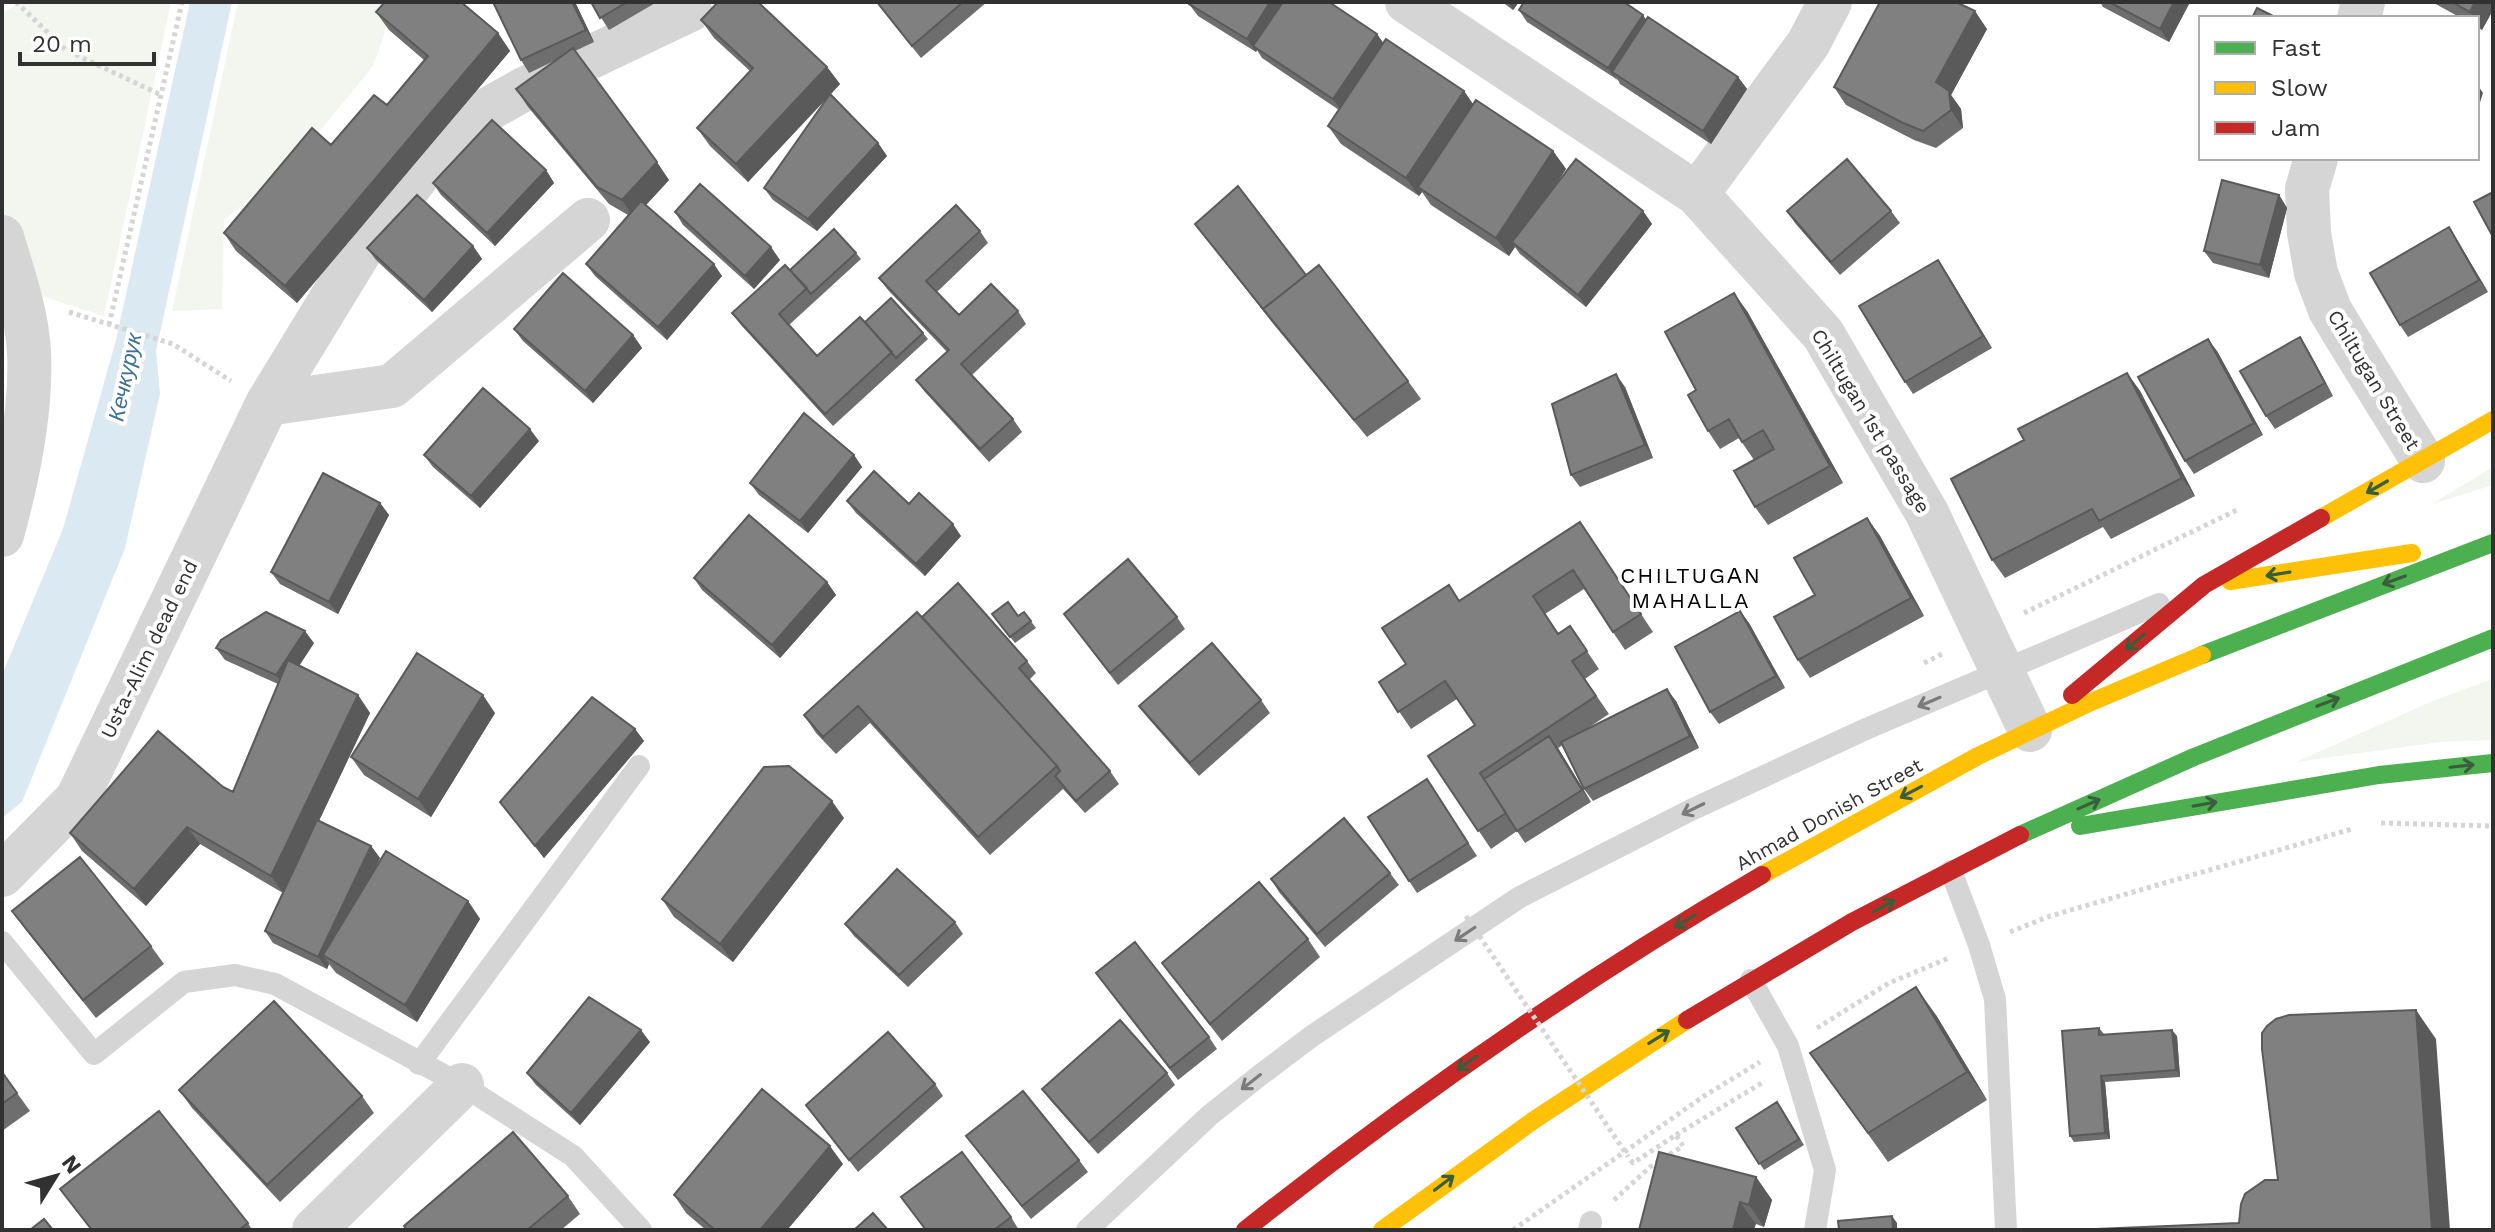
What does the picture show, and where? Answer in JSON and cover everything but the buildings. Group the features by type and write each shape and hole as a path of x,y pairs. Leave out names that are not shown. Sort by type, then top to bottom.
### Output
{"main road":[{"path":"2030,730 2204,585 2493,420"},
{"path":"2204,585 2493,542"},
{"name":"Ahmad Donish Street","path":"1245,1230 1443,1079 1711,905 1867,816 2030,730 2263,630 2493,542"},
{"path":"1382,1230 1471,1162 1586,1083 1751,980 1951,871 2018,836 2293,716 2493,638"},
{"path":"2018,836 2379,775 2493,763"}],"street":[{"name":"Chiltugan 1st passage","path":"1407,2 1697,194 1823,334 1927,513 2030,730"},
{"path":"1697,194 1808,44 1830,2"},
{"name":"Usta-Alim dead end","path":"2,875 77,799 267,404 364,245 455,128 526,88 690,10"},
{"name":"Chiltugan Street","path":"2315,160 2307,189 2309,233 2316,273 2330,310 2423,461"},
{"path":"267,404 392,386 588,220"},
{"path":"2,237 19,294 29,362 29,399 2,535"},
{"path":"314,1230 462,1085"}],"lane":[{"path":"1087,1230 1210,1115 1259,1076 1312,1036 1520,897 1691,810 2001,671 2204,585"},
{"path":"419,1064 639,766"},
{"path":"1951,871 1979,945 1995,999 2006,1230"},
{"path":"2,942 94,1054 184,982 235,975 275,984 462,1085 573,1156 641,1230"},
{"path":"1751,980 1788,1046 1825,1170 1815,1230"}],"path":[{"path":"16,2 66,50 161,95"},
{"path":"182,2 109,325 173,344 267,404"},
{"path":"1466,916 1633,1163 1793,1064"},
{"path":"1590,1226 1650,1167 1683,1146 1676,1135"}],"shaded area":[{"path":"21,2 171,2 104,316 25,291 2,212 2,13"},
{"path":"238,2 395,2 373,66 298,158 224,220 222,309 172,311"},
{"path":"2493,467 2493,485 2432,504"},
{"path":"2493,679 2493,740 2440,742 2296,762 2435,700"}],"water":[{"name":"Кечкурук","path":"190,2 232,2 156,351 160,394 125,548 22,802 2,818 2,675 63,529 116,340"}],"traffic: fast":[{"path":"2202,655 2493,543"},
{"path":"2020,835 2194,757 2493,638"},
{"path":"2080,826 2379,775 2493,763"}],"traffic: slow":[{"path":"2321,518 2493,420"},
{"path":"2230,581 2412,553"},
{"path":"1762,875 1978,756 2089,703 2202,655"},
{"path":"1382,1230 1534,1120 1687,1020"}],"traffic: jam":[{"path":"2072,695 2204,585 2321,518"},
{"path":"1687,1020 1852,922 2020,835"},
{"path":"1245,1230 1370,1134 1497,1043 1628,956 1762,875"}],"district":[{"name":"CHILTUGАN MAHALLA","path":"1691,588"}]}
